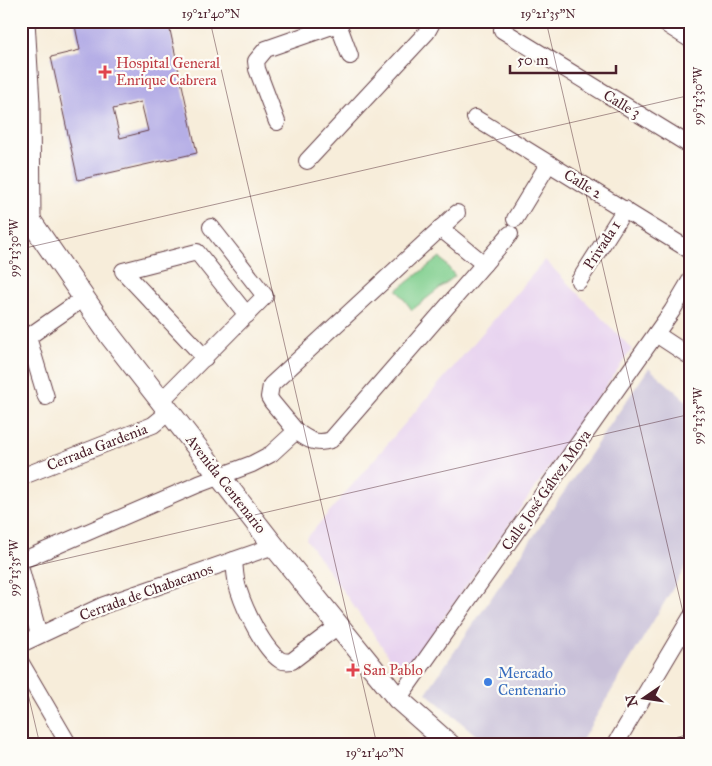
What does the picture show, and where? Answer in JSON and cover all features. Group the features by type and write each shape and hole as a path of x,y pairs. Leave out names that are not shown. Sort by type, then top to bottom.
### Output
{"main road":[{"path":"24,21 28,102 26,214"},
{"name":"Avenida Centenario","path":"26,214 111,337 274,546 398,699 450,745"}],"street":[{"path":"307,161 427,32 433,21"},
{"path":"661,21 691,40"},
{"path":"277,122 257,69 256,61 266,49 337,23 350,56"},
{"name":"Calle 3","path":"502,30 691,146"},
{"name":"Calle 2","path":"475,118 691,251"},
{"path":"457,213 271,386 269,397 272,402 296,431 308,440 315,443 323,443 331,440 484,264 512,226 549,163"},
{"name":"Privada 1","path":"579,281 625,209"},
{"name":"Cerrada Gardenia","path":"21,477 153,425 165,407 205,358 265,296 211,227"},
{"path":"440,228 484,264"},
{"path":"205,358 123,271 197,252 246,315"},
{"name":"Calle José Gálvez Moya","path":"398,699 656,334 691,279"},
{"path":"46,397 24,339 84,298"},
{"path":"656,334 691,357"},
{"path":"21,561 219,476 252,464 270,454 296,431"},
{"name":"Cerrada de Chabacanos","path":"21,644 104,605 274,546"},
{"path":"234,560 238,590 260,636 280,660 292,661 338,626"},
{"path":"21,570 26,603 39,635"},
{"path":"615,745 691,617"},
{"path":"21,663 69,745"}],"shaded area":[{"path":"545,260 632,349 403,676 306,539"},
{"path":"649,368 691,405 691,558 579,745 488,745 426,693"}],"green space":[{"path":"440,257 455,276 412,310 397,290"}],"building":[{"name":"Hospital General Enrique Cabrera","path":"74,21 168,21 197,153 78,180 51,57 80,50","holes":["141,102 148,131 120,138 113,109"]}],"place":[{"name":"Hospital General Enrique Cabrera","path":"105,72"},
{"name":"San Pablo","path":"353,670"},
{"name":"Mercado Centenario","path":"488,682"}]}
